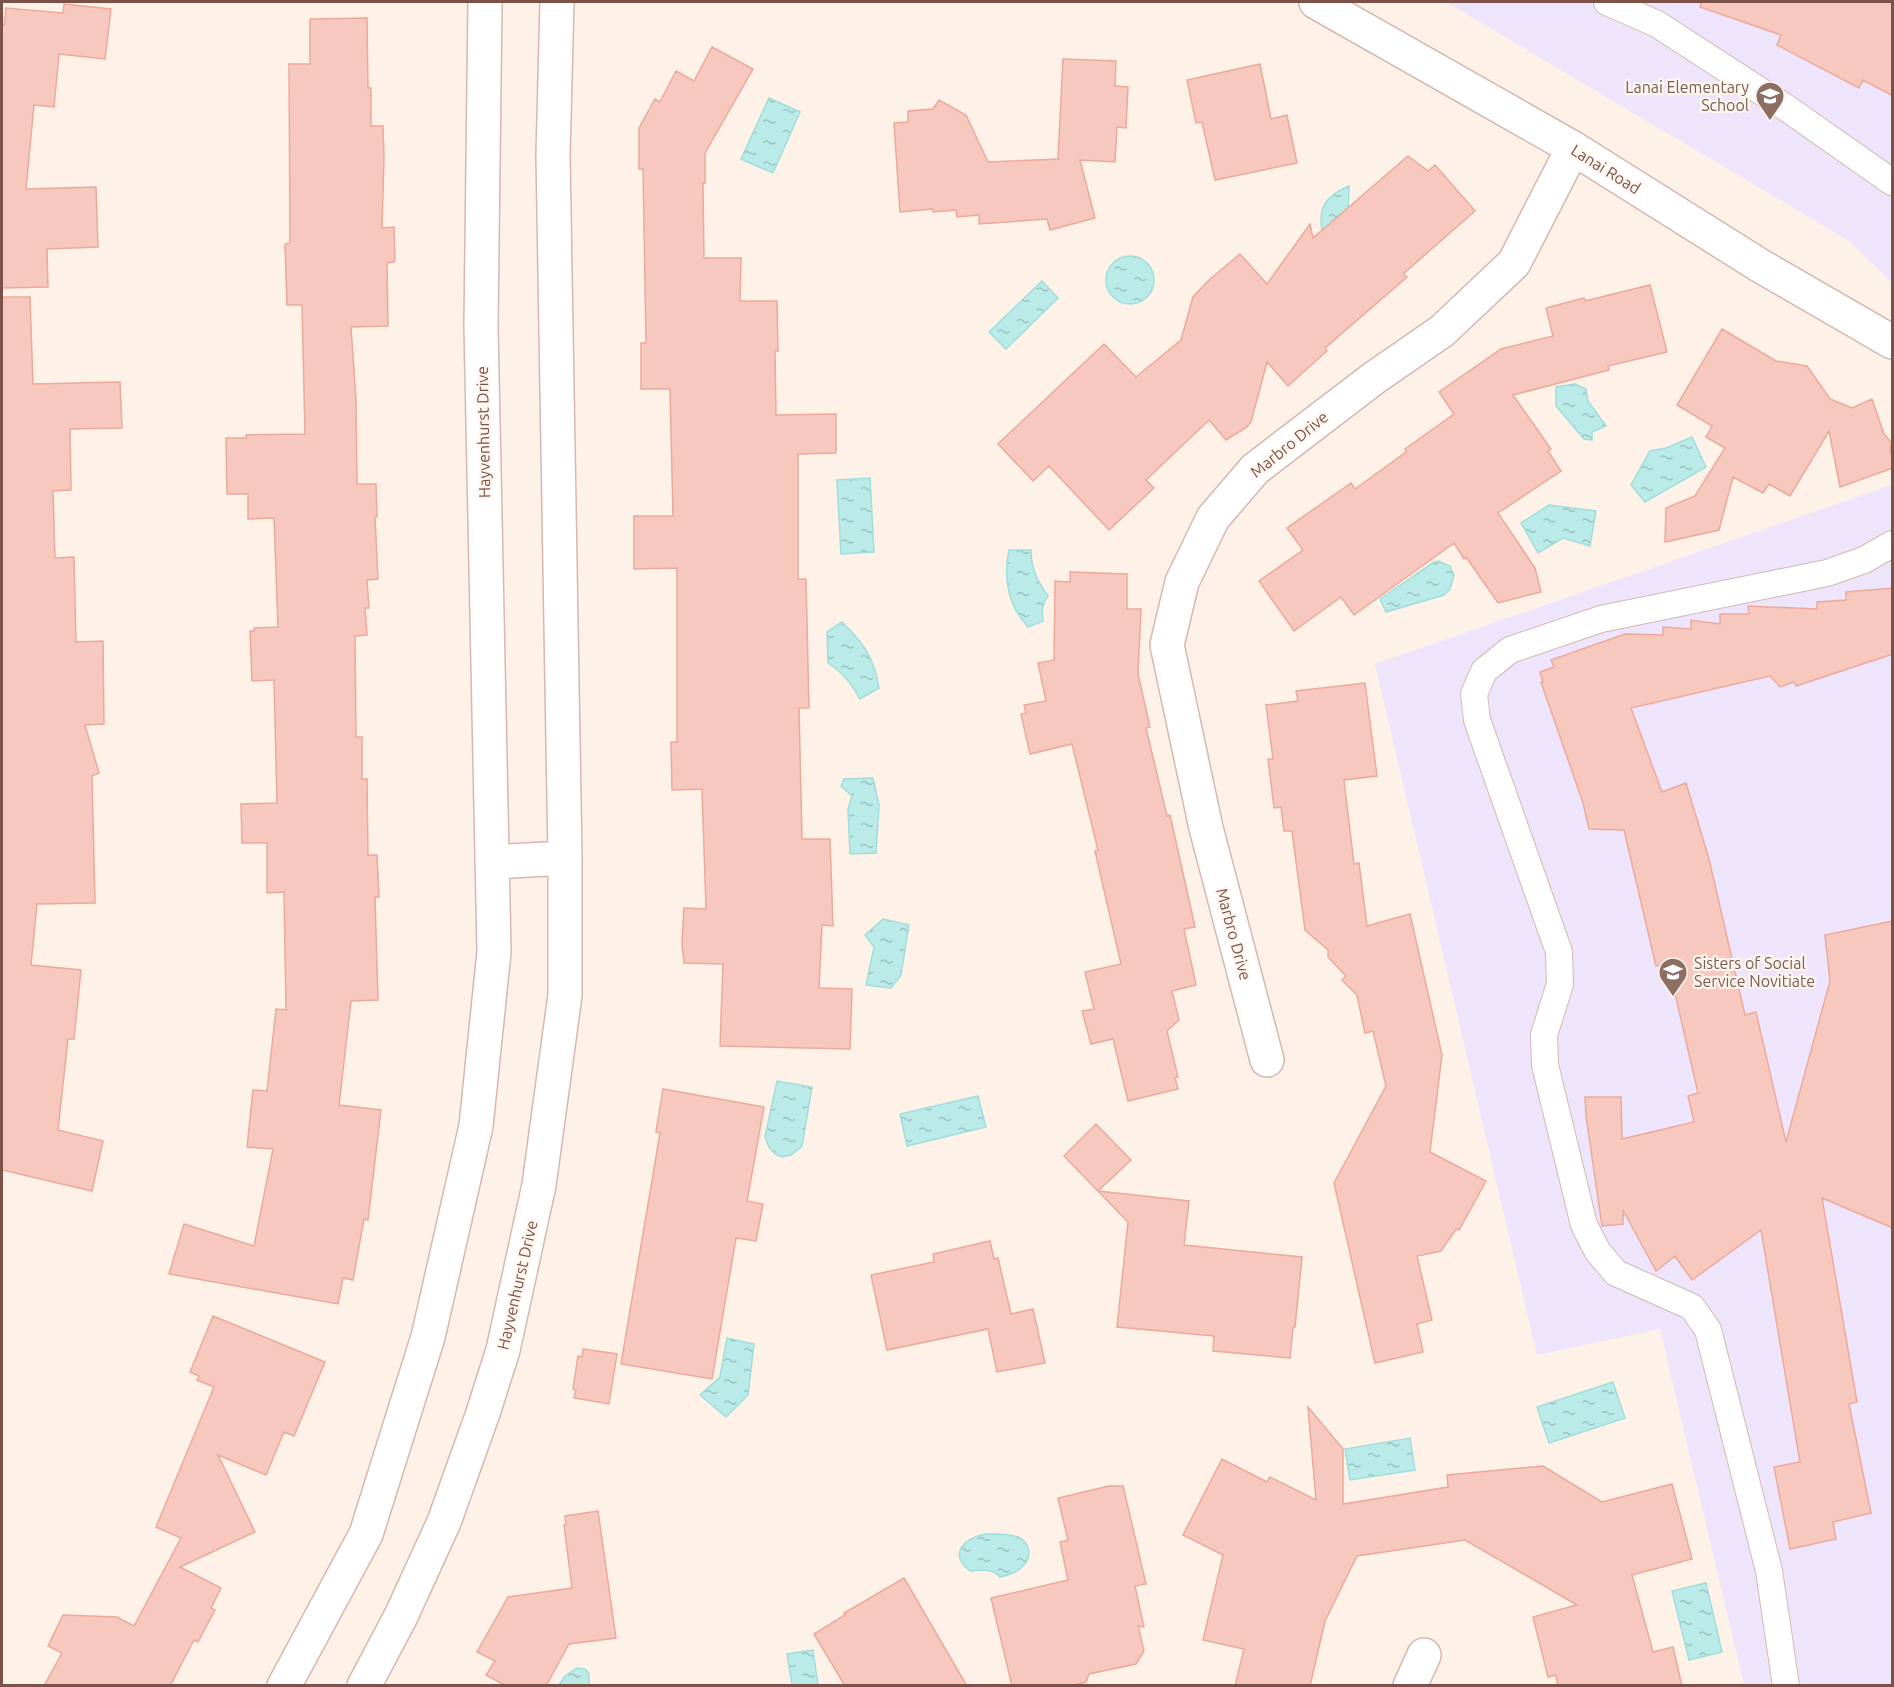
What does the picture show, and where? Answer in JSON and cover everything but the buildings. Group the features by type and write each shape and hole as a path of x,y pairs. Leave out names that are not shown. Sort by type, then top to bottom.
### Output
{"street":[{"name":"Hayvenhurst Drive","path":"284,1686 366,1534 428,1337 476,1126 494,952 481,326 485,2"},
{"name":"Hayvenhurst Drive","path":"364,1686 401,1616 444,1522 503,1350 539,1185 565,995 565,858 553,155 557,2"},
{"name":"Lanai Road","path":"1316,2 1573,148 1759,265 1893,342"},
{"name":"Marbro Drive","path":"1267,1060 1206,828 1167,645 1182,582 1213,518 1255,469 1374,378 1442,331 1514,263 1573,148"},
{"path":"492,862 565,858"},
{"path":"1410,1686 1424,1656"}],"lane":[{"path":"1607,2 1657,24 1785,107 1893,182"},
{"path":"1786,1686 1769,1571 1708,1330 1692,1307 1616,1273 1598,1252 1584,1225 1545,1065 1544,1035 1560,984 1559,952 1477,720 1474,694 1484,671 1510,650 1601,619 1827,573 1864,560 1893,544"}],"shaded area":[{"name":"Lanai Elementary School","path":"1446,2 1892,2 1892,283 1849,241"},
{"name":"Sisters of Social Service Novitiate","path":"1892,485 1892,1685 1744,1685 1660,1329 1537,1355 1375,664"}],"water":[{"path":"769,98 800,112 773,173 741,159"},
{"path":"1349,186 1348,213 1323,236 1321,218 1324,205 1328,199"},
{"path":"1125,256 1135,256 1147,263 1154,275 1154,285 1147,297 1135,304 1125,304 1110,293 1106,285 1106,275 1117,260"},
{"path":"1042,281 1058,298 1006,349 989,332"},
{"path":"1575,384 1586,389 1588,401 1606,426 1592,432 1592,440 1584,439 1556,406 1556,387"},
{"path":"1692,437 1706,467 1645,502 1631,485 1650,451 1666,448"},
{"path":"870,478 874,552 841,554 837,480"},
{"path":"1549,505 1596,511 1590,546 1563,538 1538,553 1521,523"},
{"path":"1009,550 1031,550 1035,574 1048,596 1042,608 1043,621 1028,627 1016,610 1009,591 1007,560"},
{"path":"1438,561 1450,566 1454,575 1450,589 1444,595 1386,612 1380,599"},
{"path":"842,622 867,652 877,677 879,688 860,699 846,679 828,663 827,632"},
{"path":"873,778 879,805 876,853 850,854 848,809 852,796 841,786 844,779"},
{"path":"883,919 909,925 901,975 891,988 866,985 874,947 865,935"},
{"path":"777,1081 812,1087 802,1146 791,1155 782,1157 775,1154 769,1147 765,1137"},
{"path":"978,1096 986,1127 907,1146 900,1114"},
{"path":"727,1338 754,1344 748,1395 726,1417 700,1395 720,1377"},
{"path":"1613,1382 1625,1418 1549,1443 1537,1407"},
{"path":"1410,1438 1415,1470 1350,1480 1345,1449"},
{"path":"985,1534 1010,1535 1026,1543 1029,1555 1020,1569 1000,1577 990,1571 970,1571 963,1564 960,1558 961,1548 971,1539"},
{"path":"1706,1583 1722,1652 1689,1660 1672,1591"},
{"path":"813,1650 818,1685 792,1685 787,1654"},
{"path":"577,1668 585,1669 589,1674 589,1685 559,1685 565,1676"}],"place":[{"name":"Lanai Elementary School","path":"1770,122"},
{"name":"Sisters of Social Service Novitiate","path":"1673,998"}]}
